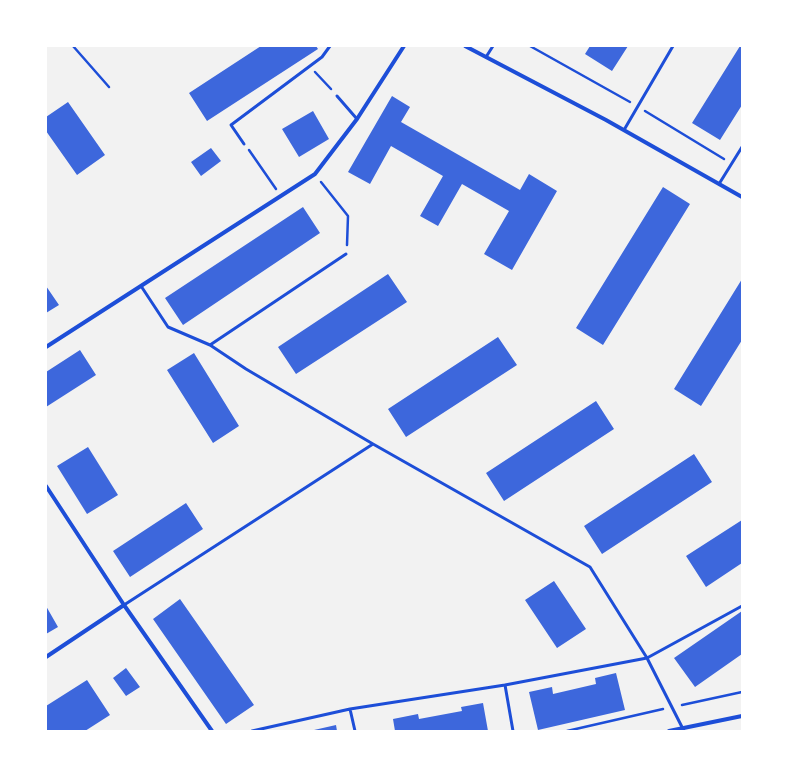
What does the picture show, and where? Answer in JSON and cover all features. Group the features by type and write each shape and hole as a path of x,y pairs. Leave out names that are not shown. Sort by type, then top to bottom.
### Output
{"street":[{"path":"46,347 315,174 357,119 404,46"},
{"path":"465,46 624,130 742,197"},
{"path":"46,486 124,605 212,731"},
{"path":"46,657 124,605"},
{"path":"670,731 684,730 742,716"}],"lane":[{"path":"244,144 232,125 322,57 330,46"},
{"path":"486,57 493,46"},
{"path":"624,130 673,46"},
{"path":"337,96 357,119"},
{"path":"719,184 742,147"},
{"path":"210,345 346,254"},
{"path":"141,286 168,327 210,345 246,369 372,444 590,567 647,658 684,730"},
{"path":"124,605 372,444"},
{"path":"252,731 350,709 505,685 647,658 742,606"},
{"path":"505,685 513,731"},
{"path":"350,709 355,731"}],"path":[{"path":"73,46 108,87"},
{"path":"310,66 337,96"},
{"path":"244,144 281,196"},
{"path":"315,174 348,216 346,254"},
{"path":"567,731 742,692"}],"building":[{"path":"261,46 316,46 318,49 207,121 189,93"},
{"path":"590,46 628,46 612,71 585,54"},
{"path":"740,46 742,46 742,105 720,140 692,123"},
{"path":"392,96 410,107 401,122 520,190 529,174 557,191 512,270 484,254 509,211 462,184 438,226 420,216 443,176 391,146 370,184 348,172"},
{"path":"68,102 105,155 77,175 46,131 46,117"},
{"path":"313,111 329,139 299,157 282,129"},
{"path":"211,148 221,161 201,176 191,162"},
{"path":"663,187 690,204 603,345 576,328"},
{"path":"303,207 320,233 183,325 165,298"},
{"path":"388,274 407,302 296,374 278,347"},
{"path":"742,279 742,340 701,406 674,389"},
{"path":"46,286 59,305 46,313"},
{"path":"498,337 517,365 406,437 388,409"},
{"path":"80,350 96,375 46,407 46,372"},
{"path":"194,353 239,426 213,443 167,370"},
{"path":"596,401 614,429 504,501 486,473"},
{"path":"88,447 118,495 87,514 57,466"},
{"path":"694,454 712,482 602,554 584,526"},
{"path":"186,503 203,529 130,577 113,551"},
{"path":"742,520 742,563 706,587 686,556"},
{"path":"554,581 586,629 557,648 525,600"},
{"path":"180,599 254,705 226,724 153,619"},
{"path":"46,606 58,627 46,634"},
{"path":"742,611 742,654 695,687 674,658"},
{"path":"126,668 140,687 126,696 113,678"},
{"path":"616,673 625,710 538,730 529,692 552,687 553,694 596,684 595,678"},
{"path":"87,680 110,715 85,731 46,731 46,706"},
{"path":"483,703 488,731 395,731 393,719 418,714 419,719 462,711 461,707"},
{"path":"336,725 337,731 314,731 314,730"}]}
